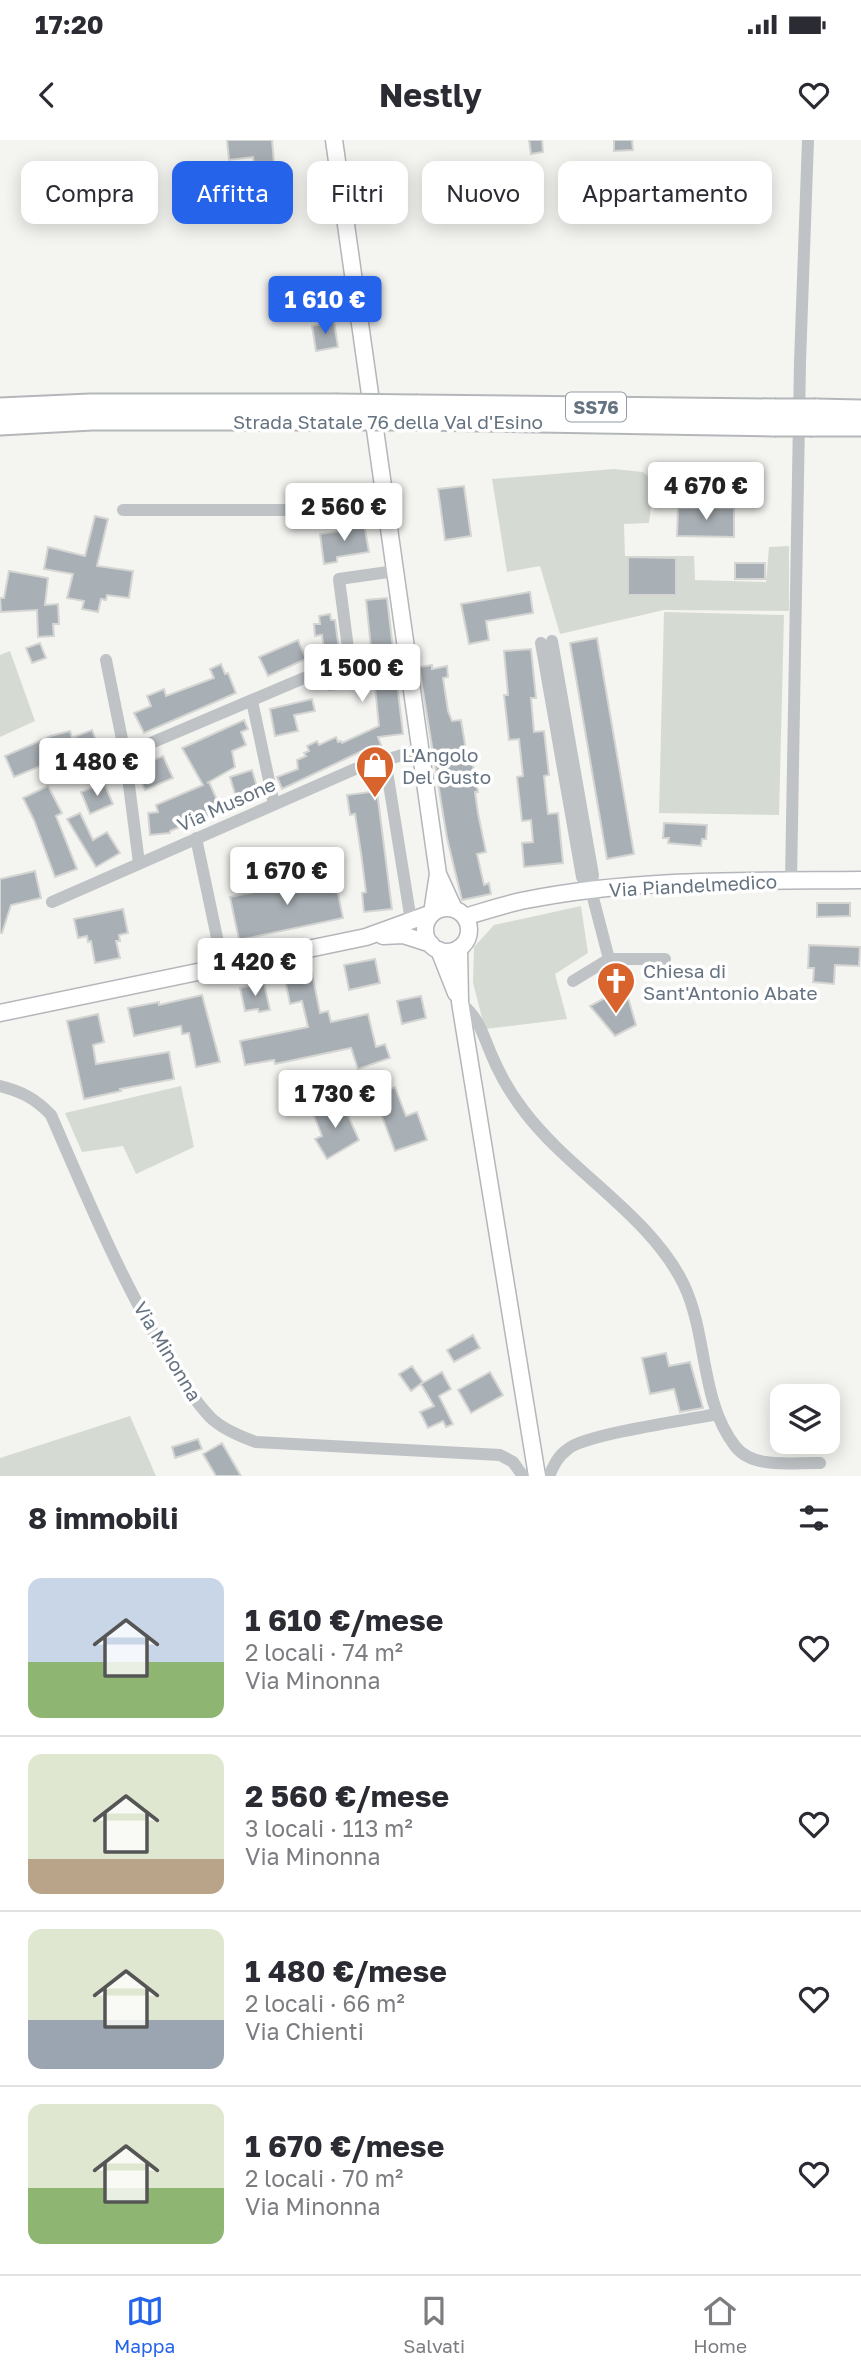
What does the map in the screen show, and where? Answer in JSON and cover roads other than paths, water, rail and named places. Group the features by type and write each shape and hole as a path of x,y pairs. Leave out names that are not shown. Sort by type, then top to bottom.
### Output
{"highway":[{"name":"Strada Statale 76 della Val d'Esino","path":"0,408 90,404 335,412 774,417 814,417 861,410"},
{"name":"Strada Statale 76 della Val d'Esino","path":"0,425 335,412"},
{"name":"Strada Statale 76 della Val d'Esino","path":"814,417 861,426"}],"main road":[{"path":"334,140 438,874 432,913 425,928 460,1002"},
{"path":"438,874 459,913 464,941 460,1002 537,1476"},
{"name":"Via Piandelmedico","path":"459,913 591,890 708,882 861,880"},
{"name":"Via Piandelmedico","path":"464,941 492,917 525,900"},
{"path":"366,937 443,908 459,913"},
{"path":"0,1013 366,937 403,935 453,951 464,941"}],"street":[{"path":"791,881 800,375 808,140"},
{"path":"123,510 345,510 388,514"},
{"path":"349,656 339,579 395,571"},
{"path":"547,642 593,875 591,890 609,959"},
{"path":"106,660 125,754 139,863"},
{"path":"76,777 304,678"},
{"path":"252,701 274,804"},
{"name":"Via Musone","path":"52,902 355,769 419,750"},
{"path":"385,759 411,920"},
{"path":"196,838 223,966"},
{"path":"573,981 609,959 665,959"},
{"path":"460,1002 477,1019 504,1080 523,1110 548,1139 649,1235 669,1259 684,1286 694,1314 718,1414 735,1446 745,1456 763,1462 820,1463"},
{"name":"Via Minonna","path":"0,1086 20,1091 51,1115 110,1248 151,1328 184,1384 210,1418 233,1434 256,1442 500,1455 513,1462 523,1476"},
{"path":"549,1476 556,1461 569,1447 590,1439 718,1414"}],"place":[{"name":"L'Angolo Del Gusto","path":"375,799"},
{"name":"Chiesa di Sant'Antonio Abate","path":"616,1015"}]}
